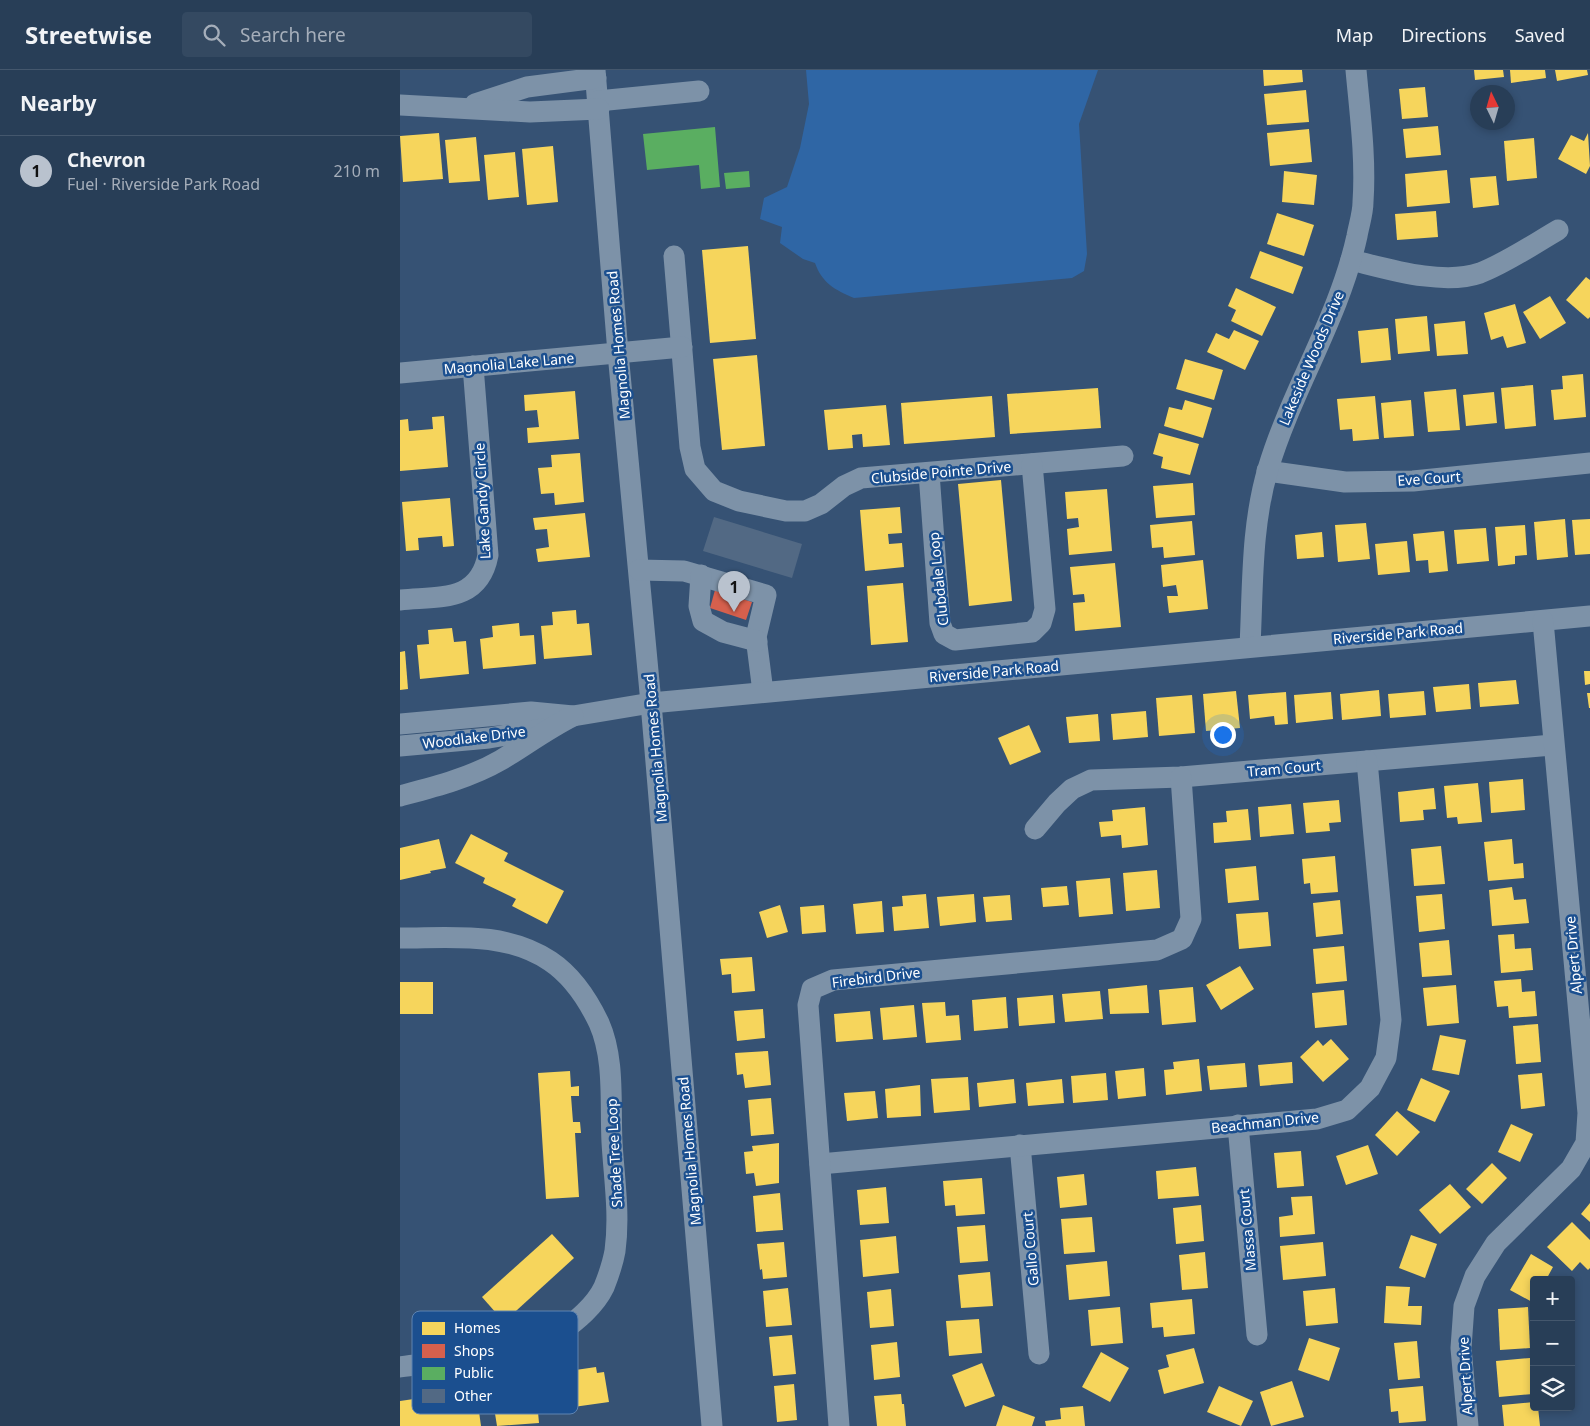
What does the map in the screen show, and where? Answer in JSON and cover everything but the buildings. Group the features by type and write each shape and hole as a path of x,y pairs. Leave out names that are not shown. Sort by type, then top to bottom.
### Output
{"street":[{"name":"Lakeside Woods Drive","path":"1250,646 1255,531 1267,472 1283,423 1337,301 1351,260 1363,204 1362,137 1356,70"},
{"path":"465,108 542,84 596,74"},
{"name":"Magnolia Homes Road","path":"596,74 618,353 652,703 712,1426"},
{"path":"542,84 544,112"},
{"path":"400,105 544,112 699,91"},
{"path":"1351,260 1410,274 1441,278 1479,273 1558,230"},
{"name":"Clubside Pointe Drive","path":"674,256 690,447 695,469 714,491 739,501 786,511 805,510 821,504 844,486 861,478 1123,456"},
{"name":"Magnolia Lake Lane","path":"400,373 682,347"},
{"name":"Lake Gandy Circle","path":"400,600 450,595 472,588 485,572 488,556 472,366"},
{"name":"Eve Court","path":"1267,472 1345,482 1413,481 1590,463"},
{"name":"Clubdale Loop","path":"929,473 940,623 944,634 955,640 1032,632 1041,623 1045,609 1032,464"},
{"path":"639,570 673,569 701,574 766,595 756,641 763,692"},
{"path":"701,574 699,606 703,621 723,632 756,641"},
{"name":"Riverside Park Road","path":"400,724 531,712 574,716 624,706 763,692 1590,616"},
{"name":"Alpert Drive","path":"1468,1426 1461,1348 1464,1306 1475,1276 1496,1243 1570,1169 1586,1143 1588,1113 1552,745 1543,621"},
{"name":"Woodlake Drive","path":"400,796 450,783 500,760 548,728 574,716"},
{"name":"Woodlake Drive","path":"400,746 489,738 548,728"},
{"name":"Tram Court","path":"1036,829 1057,803 1072,789 1091,780 1181,777 1552,745"},
{"name":"Beachman Drive","path":"820,1164 1317,1119 1347,1110 1370,1088 1386,1058 1391,1020 1367,761"},
{"name":"Firebird Drive","path":"839,1426 808,1005 812,989 833,980 1157,950 1182,939 1191,919 1181,777"},
{"name":"Shade Tree Loop","path":"400,938 480,937 516,944 551,962 578,988 599,1023 608,1054 618,1215 615,1252 603,1287 584,1313 578,1318"},
{"name":"Massa Court","path":"1238,1125 1257,1335"},
{"name":"Gallo Court","path":"1020,1145 1039,1354"}],"shaded area":[{"path":"806,70 1098,70 1079,124 1087,254 1084,271 1072,278 854,298 830,285 821,276 815,263 803,259 780,243 782,227 760,219 764,198 787,187 800,148 809,104"}],"place":[{"name":"Chevron","path":"734,612"}]}
